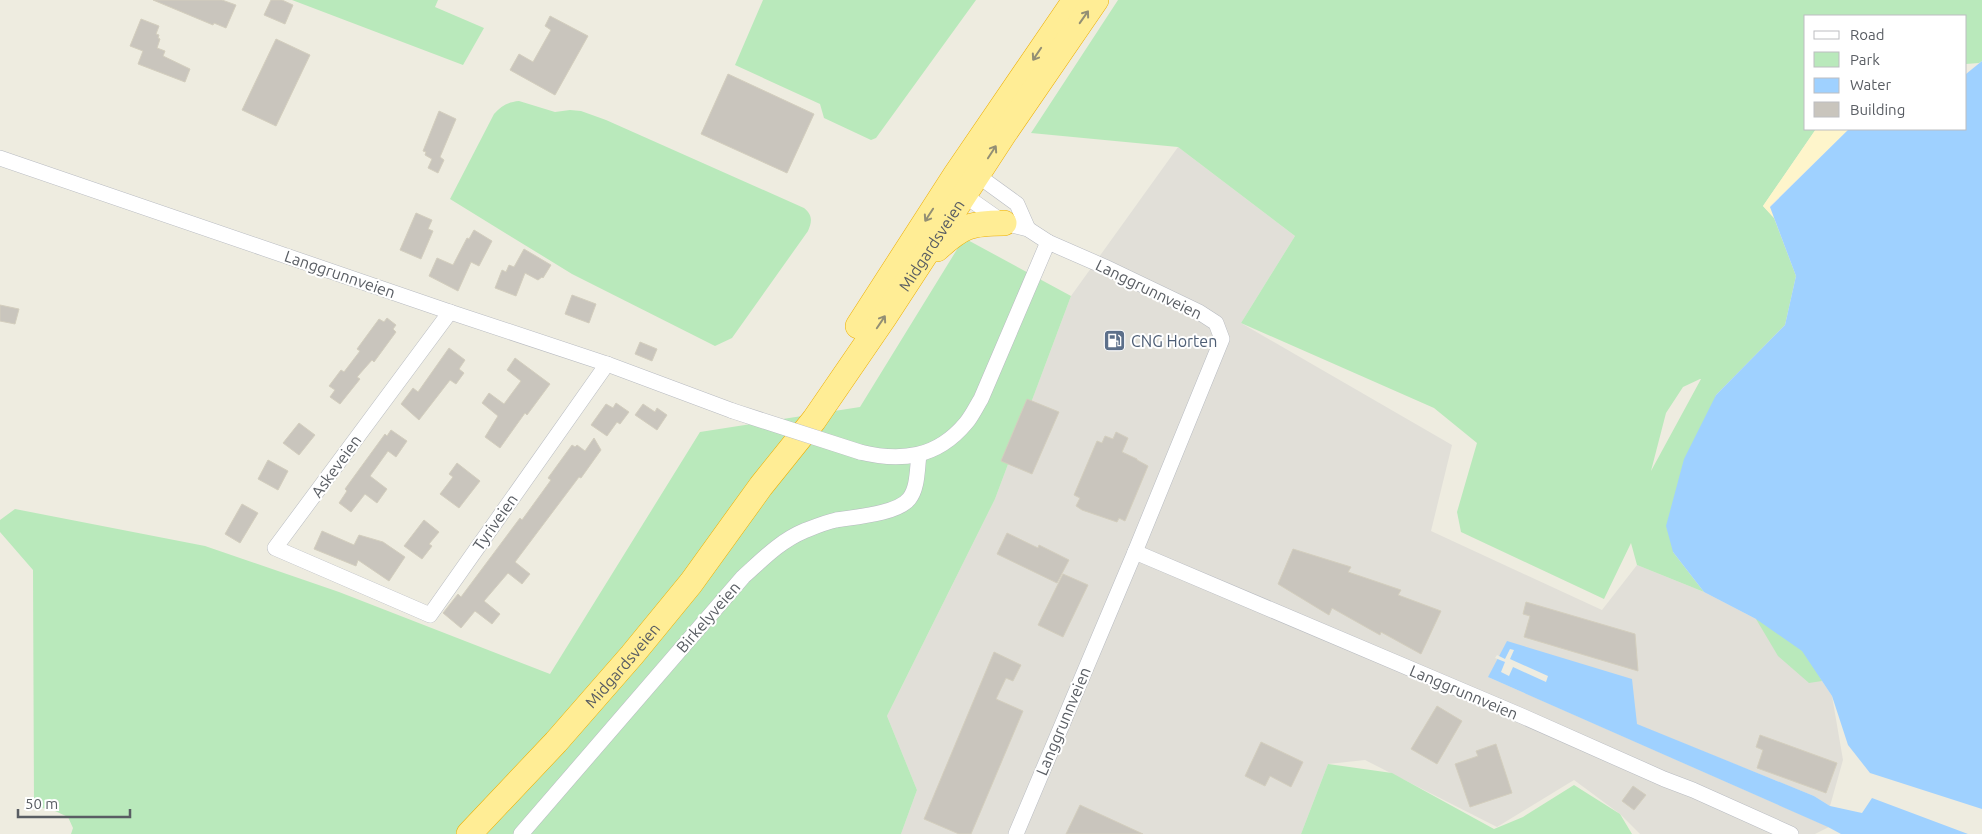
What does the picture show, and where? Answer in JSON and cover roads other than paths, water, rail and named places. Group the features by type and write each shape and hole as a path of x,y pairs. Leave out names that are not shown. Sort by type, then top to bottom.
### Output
{"highway":[{"name":"Midgardsveien","path":"469,834 556,742 621,668 691,583 761,486 814,420 918,266 966,181 1075,0"},
{"name":"Midgardsveien","path":"761,486 801,414 1096,0"},
{"path":"918,266 954,234 964,228 985,223 1004,223"}],"street":[{"name":"Langgrunnveien","path":"0,158 860,452 891,457 919,455"},
{"name":"Langgrunnveien","path":"966,181 1004,223 1028,228 1048,242 1199,312 1216,324 1222,339 1135,552 1016,834"},
{"path":"966,181 1017,204 1028,228"},
{"path":"919,455 949,439 966,423 981,400 1048,242"},
{"name":"Askeveien","path":"357,584 275,548 450,312"},
{"name":"Tyriveien","path":"357,584 430,615 607,364"},
{"name":"Birkelyveien","path":"520,834 743,577 775,547 803,531 834,521 893,509 908,500 915,487 919,455"},
{"name":"Langgrunnveien","path":"1135,552 1522,716 1791,834"}],"water":[{"path":"1982,61 1982,809 1870,773 1848,745 1832,696 1802,651 1756,619 1704,592 1673,552 1666,526 1684,459 1716,395 1785,325 1796,276 1770,207 1848,130 1967,130 1967,73"},
{"path":"1507,641 1632,679 1637,724 1814,796 1830,806 1862,813 1872,798 1968,834 1841,834 1488,677"}],"place":[{"name":"CNG Horten","path":"1115,341"}]}
